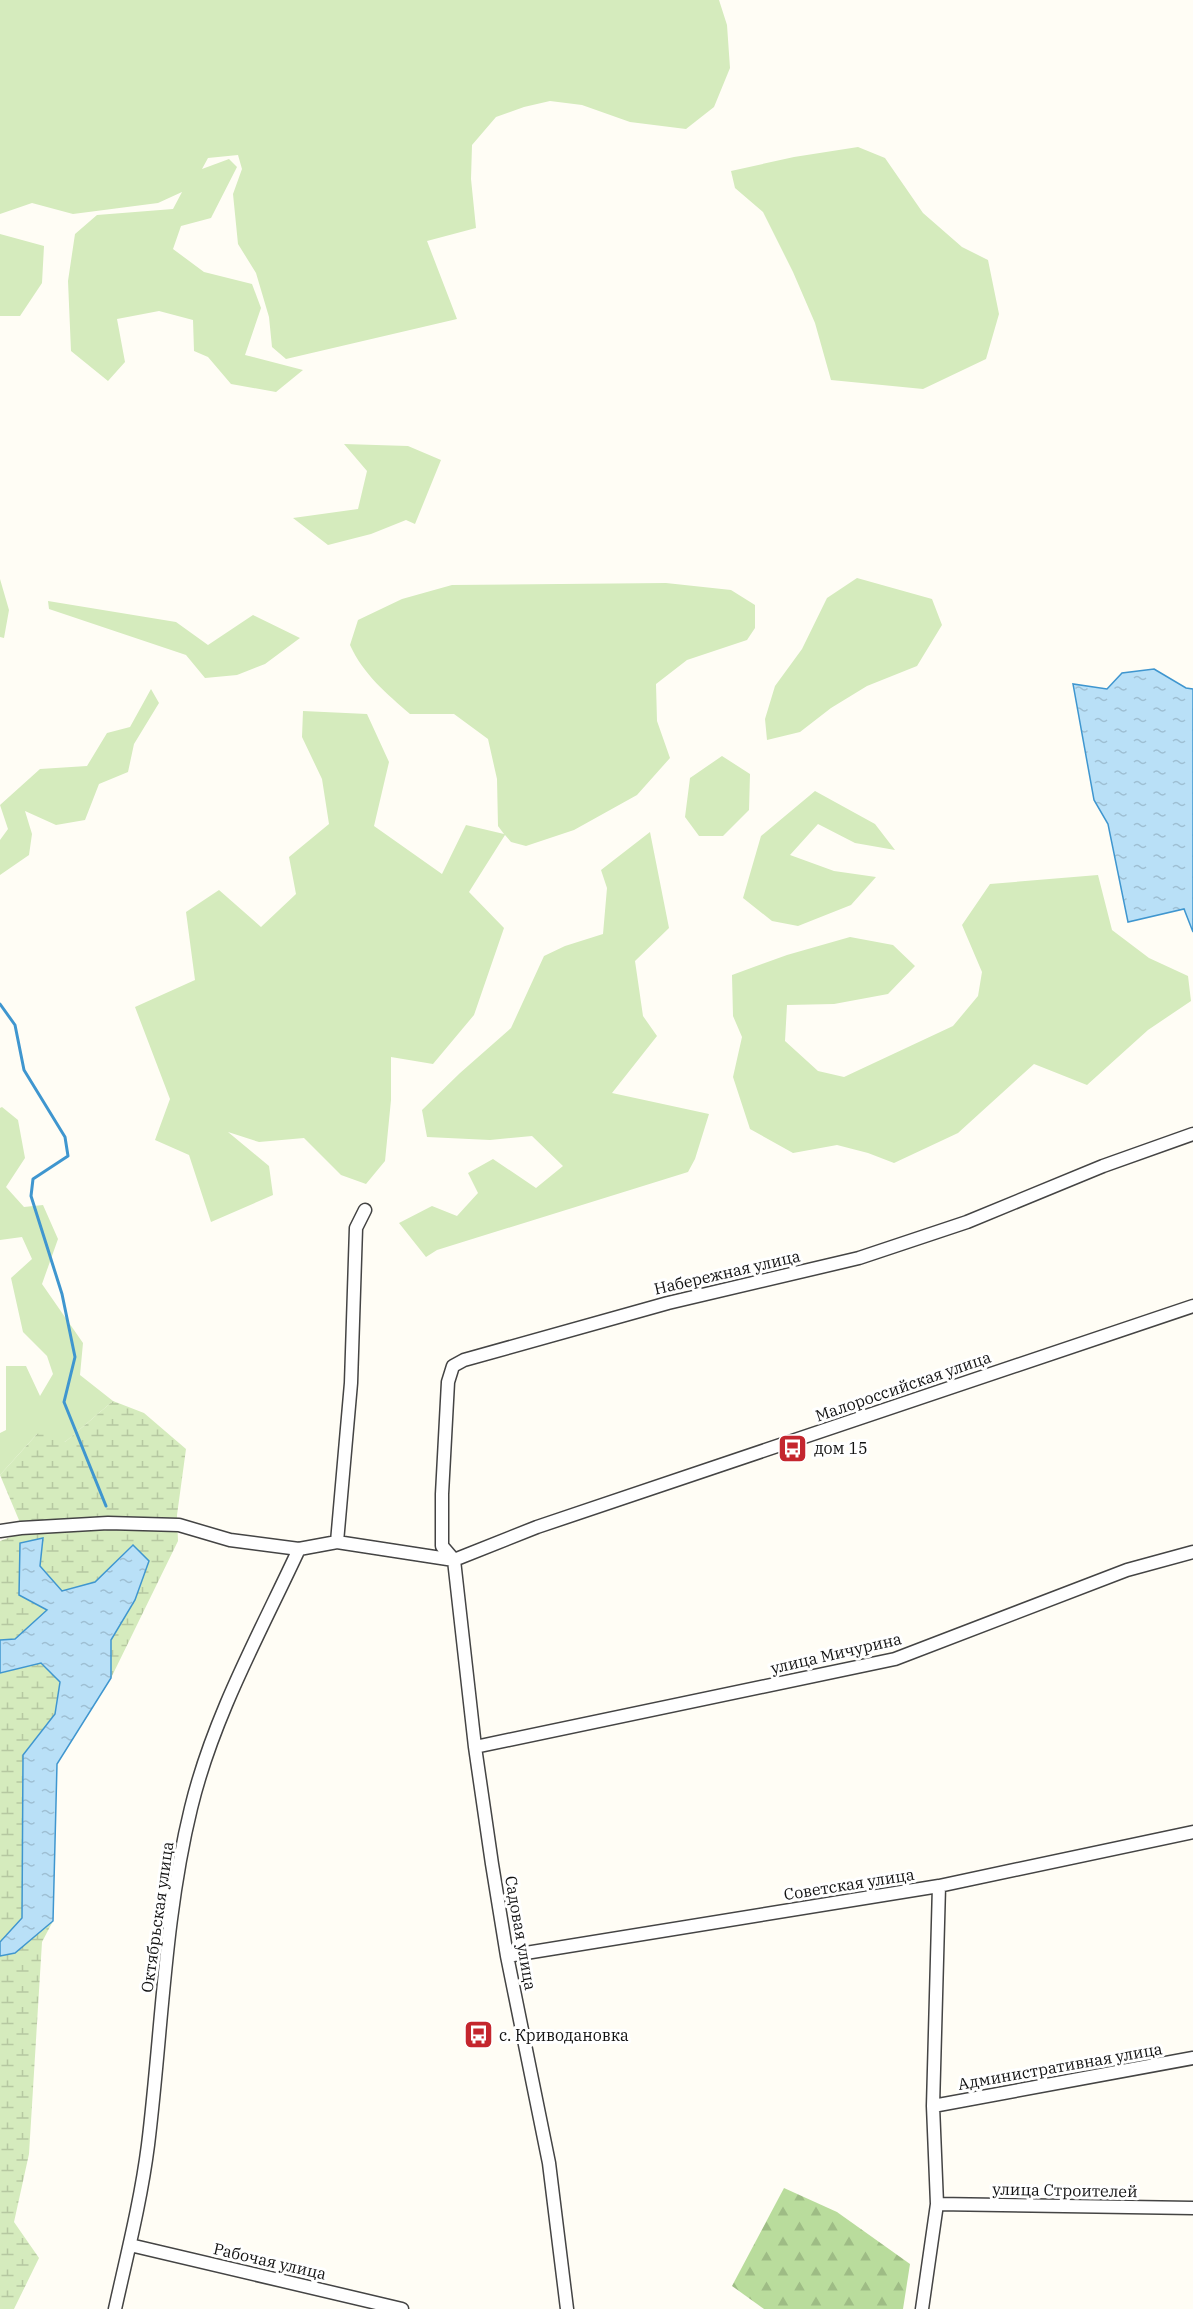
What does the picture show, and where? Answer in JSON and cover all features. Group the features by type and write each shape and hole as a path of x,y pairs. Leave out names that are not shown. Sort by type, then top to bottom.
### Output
{"street":[{"name":"Набережная улица","path":"454,1560 442,1546 442,1494 448,1382 453,1366 464,1360 668,1303 859,1258 967,1222 1102,1166 1193,1134"},
{"path":"337,1542 351,1383 356,1228 365,1210"},
{"name":"Малороссийская улица","path":"454,1560 537,1527 1193,1306"},
{"path":"0,1531 108,1523 179,1525 230,1539 299,1549 337,1542 454,1560"},
{"name":"Октябрьская улица","path":"115,2309 130,2245 147,2146 171,1913 190,1809 206,1753 299,1549"},
{"name":"улица Мичурина","path":"475,1747 895,1659 1127,1570 1193,1552"},
{"name":"Садовая улица","path":"454,1560 475,1747 507,1956 549,2163 567,2309"},
{"name":"Советская улица","path":"507,1956 939,1886 1193,1832"},
{"path":"922,2309 937,2204 933,2106 939,1886"},
{"name":"Административная улица","path":"933,2106 1193,2058"},
{"name":"улица Строителей","path":"937,2204 1193,2208"},
{"name":"Рабочая улица","path":"130,2245 402,2309"}],"green space":[{"path":"0,0 719,0 727,25 730,68 714,107 686,129 630,122 582,105 550,101 496,117 472,145 471,179 476,228 427,241 457,319 286,359 272,347 269,317 256,273 238,244 233,194 242,169 238,155 208,158 202,169 229,159 237,167 211,218 181,226 173,249 204,272 252,284 261,308 245,355 303,370 276,392 231,384 208,357 194,351 193,320 159,311 117,319 125,362 108,381 71,351 68,281 75,234 97,215 173,209 182,192 158,203 73,214 32,203 0,214"},
{"path":"858,147 885,158 923,213 962,247 988,260 999,314 986,359 923,389 831,380 815,323 763,212 735,188 731,171 794,157"},
{"path":"0,234 44,246 42,283 20,316 0,316"},
{"path":"344,444 408,446 441,460 415,524 406,520 371,534 328,545 293,518 358,509 367,471"},
{"path":"857,578 932,599 942,625 917,666 867,686 831,708 800,732 767,740 765,719 775,686 802,649 827,598"},
{"path":"0,579 9,610 4,638 0,637"},
{"path":"666,583 731,590 755,605 755,628 747,640 687,660 656,684 657,721 670,758 637,795 574,830 526,846 511,842 505,835 469,892 504,928 474,1015 433,1064 391,1057 391,1100 385,1161 366,1184 341,1175 304,1138 259,1142 228,1132 269,1166 273,1195 211,1222 189,1155 155,1140 170,1099 135,1007 195,980 186,912 219,890 261,927 296,894 289,857 329,824 322,779 302,737 303,711 367,714 389,762 374,826 442,874 466,825 504,834 498,826 497,779 488,739 454,714 410,714 393,699 376,683 350,645 358,620 402,599 452,585"},
{"path":"48,601 176,622 208,645 253,615 300,638 265,664 237,675 205,678 186,655 49,609"},
{"path":"151,689 159,703 134,744 128,772 99,784 85,820 56,825 25,811 32,834 29,855 0,875 0,840 8,829 0,805 40,769 87,766 107,733 130,727"},
{"path":"722,756 750,774 749,810 723,836 699,836 685,817 690,778"},
{"path":"815,791 875,824 895,850 855,843 818,824 790,855 834,871 876,877 851,905 798,926 772,921 743,898 761,836"},
{"path":"650,832 669,928 635,961 643,1016 657,1036 612,1093 709,1114 695,1159 688,1172 437,1250 426,1257 399,1223 432,1206 457,1216 478,1193 468,1173 493,1159 536,1188 563,1166 532,1136 490,1140 427,1137 422,1110 511,1028 544,956 565,946 603,934 607,888 601,870"},
{"path":"1098,875 1112,930 1149,958 1188,976 1191,1001 1148,1030 1087,1085 1034,1064 958,1133 894,1163 837,1145 793,1153 750,1129 733,1077 742,1037 733,1016 732,975 787,955 850,937 893,945 915,966 888,994 834,1004 787,1005 785,1041 818,1071 844,1077 953,1026 978,996 982,972 962,925 990,884"},
{"path":"2,1107 18,1120 25,1158 6,1187 24,1207 43,1205 58,1239 42,1284 83,1343 80,1375 113,1401 65,1442 37,1434 0,1475 0,1433 6,1430 6,1366 26,1366 40,1396 53,1374 47,1356 23,1332 11,1278 32,1259 22,1237 0,1240 0,1108"},
{"path":"113,1401 144,1413 186,1449 177,1515 178,1541 111,1678 111,1640 135,1600 132,1545 95,1582 62,1591 21,1543 48,1610 15,1639 0,1640 0,1541 24,1532 0,1475 37,1434 50,1428 65,1442"},
{"path":"41,1663 60,1681 55,1714 23,1755 22,1918 0,1942 0,1673"},
{"path":"53,1921 42,1942 29,2154 14,2222 39,2258 14,2309 0,2309 0,1956 15,1953"},
{"path":"784,2188 837,2212 910,2264 903,2309 764,2309 732,2286"}],"water":[{"path":"1154,669 1186,688 1193,689 1193,932 1184,909 1128,922 1108,824 1094,800 1073,684 1107,689 1122,673"},
{"path":"43,1538 40,1566 62,1591 95,1582 133,1545 149,1561 135,1600 111,1640 111,1678 57,1764 53,1921 15,1953 0,1956 0,1942 22,1918 23,1755 55,1714 60,1682 41,1663 0,1673 0,1640 15,1639 47,1610 19,1595 20,1543"}],"waterway":[{"path":"0,1004 15,1025 24,1070 65,1137 68,1156 33,1179 31,1196 62,1294 75,1357 64,1402 106,1506"}],"place":[{"name":"дом 15","path":"793,1448"},
{"name":"с. Криводановка","path":"478,2035"}]}
